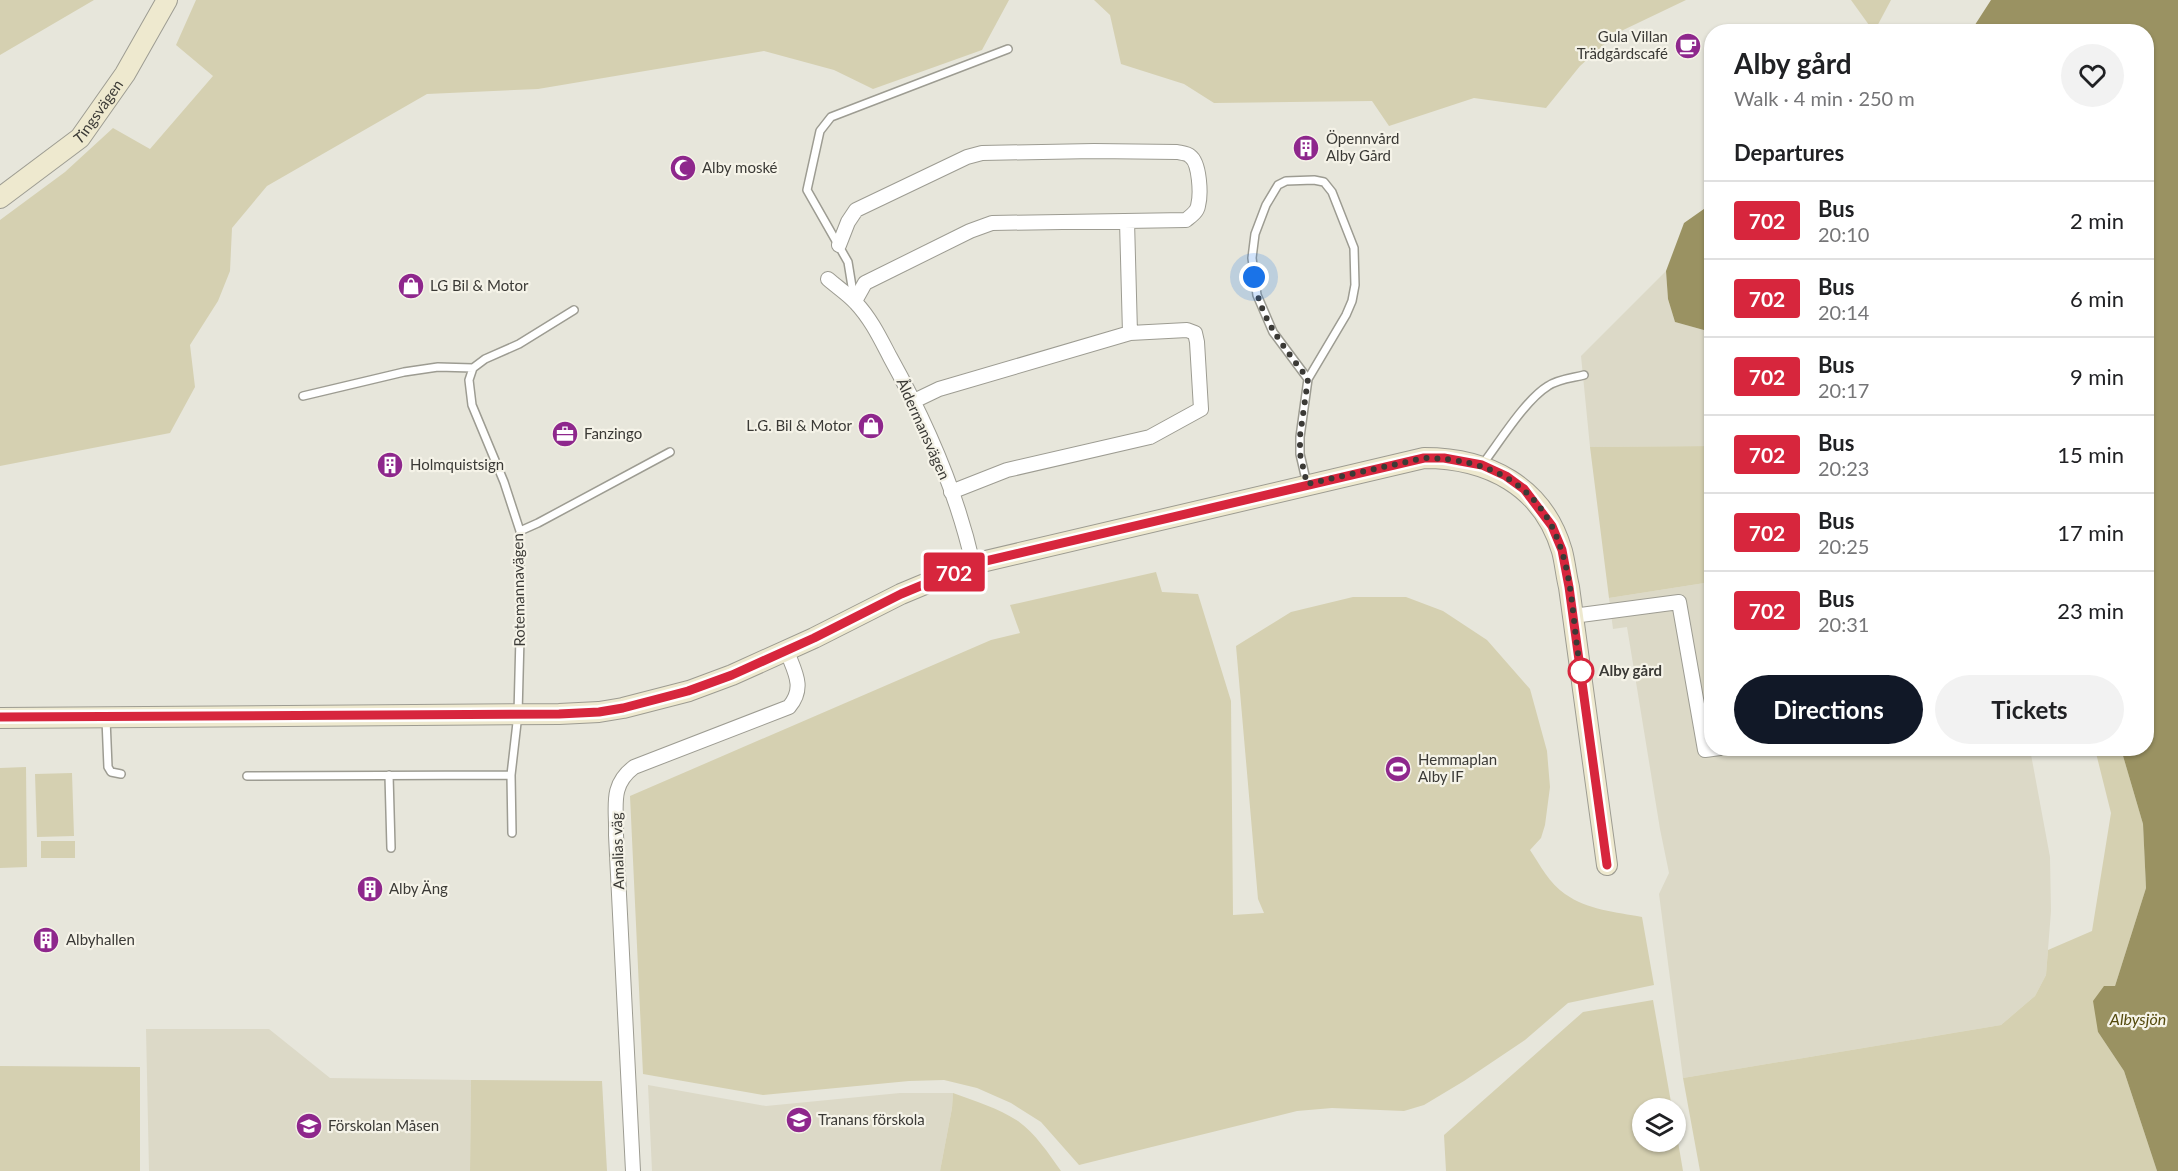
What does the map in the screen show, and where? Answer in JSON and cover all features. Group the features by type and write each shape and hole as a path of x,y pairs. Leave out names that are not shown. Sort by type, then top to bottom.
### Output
{"street":[{"name":"Tingsvägen","path":"0,198 80,138 125,74 167,0"},
{"path":"839,245 848,222 856,210 967,157 982,153 1177,152 1189,154 1198,170 1198,206 1192,216 1186,220 992,223 970,231 865,283 855,301"},
{"path":"1127,221 1130,333"},
{"name":"Åldermansvägen","path":"828,279 855,301 869,318 914,401 951,492 969,543 973,564"},
{"path":"914,401 939,389 1130,333 1187,330 1195,333 1201,409 1150,436 1007,470 951,492"},
{"path":"0,717 599,712 658,700 732,675 814,638 901,594 973,564 1307,484 1424,458 1444,458 1482,465 1506,476 1524,489 1552,526 1562,550 1607,865"},
{"path":"1573,616 1679,602 1704,744"},
{"name":"Amalias väg","path":"633,1171 616,792 624,775 634,767 789,707 799,687 786,649"}],"lane":[{"path":"855,301 848,262 807,190 820,131 831,117 1008,49"},
{"path":"1307,484 1300,446 1308,379 1346,315 1352,300 1355,285 1354,248 1332,192 1324,183 1314,180 1286,181 1278,185 1266,205 1256,234 1252,258 1257,295 1273,332 1308,379"},
{"path":"303,396 404,372 438,367 472,368 485,359 519,344 574,310"},
{"name":"Rotemannavägen","path":"472,368 469,380 472,405 504,482 520,531 518,714 511,776 512,833"},
{"path":"1482,465 1530,401 1547,386 1584,375"},
{"path":"520,531 538,524 670,452"},
{"path":"106,717 108,767 111,772 121,774"},
{"path":"247,776 511,776"},
{"path":"389,776 391,848"}],"shaded area":[{"path":"0,0 94,0 0,55"},
{"path":"196,0 1009,0 982,50 873,89 834,70 764,51 538,89 427,94 267,186 232,228 230,271 218,301 190,345 195,387 170,433 0,466 0,220 65,172 113,128 150,149 213,76 176,45"},
{"path":"1094,0 1686,0 1617,33 1580,66 1546,108 1474,98 1389,126 1372,101 1214,103 1184,84 1121,64 1110,15"},
{"path":"1851,0 1891,0 1878,24 1868,24"},
{"path":"1666,271 1668,299 1675,322 1704,330 1704,446 1590,447 1581,356"},
{"path":"1704,446 1704,583 1609,598 1590,447"},
{"path":"1156,572 1162,592 1198,594 1231,701 1233,915 1264,913 1258,899 1236,646 1291,612 1353,597 1406,597 1443,611 1487,640 1530,689 1547,751 1550,787 1541,838 1530,850 1546,874 1565,894 1583,904 1602,910 1642,917 1654,985 1568,1003 1525,1040 1424,1105 1404,1111 1332,1108 1297,1111 1079,1165 1041,1122 1011,1103 977,1088 944,1080 909,1081 763,1095 643,1074 630,796 991,640 1020,633 1010,605"},
{"path":"1704,583 1704,756 2031,756 2050,857 2051,911 2046,975 2035,996 2001,1025 1683,1078 1659,894 1669,873 1627,627 1613,629 1609,598"},
{"path":"2097,756 2123,756 2143,824 2146,888 2098,1032 2124,1071 2157,1171 1700,1171 1683,1078 2001,1025 2035,996 2046,975 2048,950 2092,931 2111,813"},
{"path":"26,767 27,867 0,868 0,768"},
{"path":"72,773 74,836 37,837 35,774"},
{"path":"41,841 75,841 75,858 41,858"},
{"path":"1653,1000 1670,1098 1632,1098 1632,1152 1680,1152 1683,1171 1446,1171 1444,1135 1583,1012"},
{"name":"Förskolan Måsen","path":"146,1029 269,1029 330,1078 471,1080 470,1171 149,1171"},
{"path":"0,1066 140,1067 140,1171 0,1171"},
{"path":"471,1080 602,1081 607,1171 470,1171"},
{"name":"Tranans förskola","path":"648,1085 766,1106 900,1093 953,1093 940,1171 652,1171"},
{"path":"953,1093 1018,1121 1036,1138 1061,1171 940,1171"}],"water":[{"name":"Albysjön","path":"1991,0 2178,0 2178,1171 2157,1171 2124,1071 2098,1032 2093,1001 2104,986 2115,986 2146,888 2143,824 2123,756 2154,756 2154,24 1976,24"},
{"path":"1704,209 1704,330 1675,322 1668,299 1666,271 1684,223"}],"bus line":[{"name":"702","path":"0,717 559,714 623,708 674,696 732,675 814,638 901,594 973,564 1326,480 1424,458 1444,458 1482,465 1506,476 1524,489 1552,526 1562,550 1607,865"}],"place":[{"name":"Gula Villan Trädgårdscafé","path":"1688,46"},
{"name":"Öpennvård Alby Gård","path":"1306,148"},
{"name":"Alby moské","path":"683,168"},
{"name":"LG Bil & Motor","path":"411,286"},
{"name":"L.G. Bil & Motor","path":"871,426"},
{"name":"Fanzingo","path":"565,434"},
{"name":"Holmquistsign","path":"390,465"},
{"name":"Alby gård","path":"1581,671"},
{"name":"Hemmaplan Alby IF","path":"1398,769"},
{"name":"Alby Äng","path":"370,889"},
{"name":"Albyhallen","path":"46,940"},
{"name":"Tranans förskola","path":"799,1120"},
{"name":"Förskolan Måsen","path":"309,1126"}],"route":[{"path":"1254,277 1257,295 1273,332 1308,379 1300,436 1300,454 1307,484 1424,458 1444,458 1482,465 1506,476 1524,489 1540,509 1552,526 1562,550 1581,671"}]}
